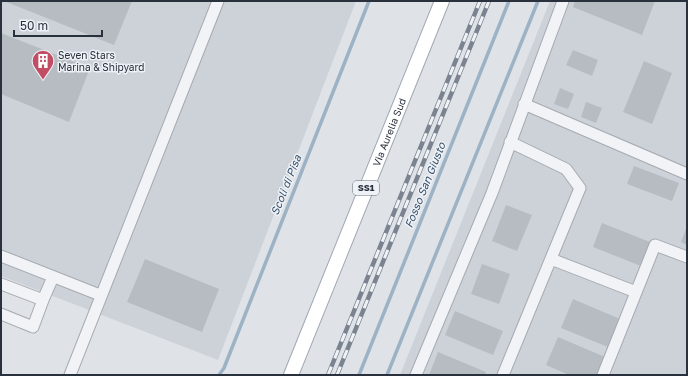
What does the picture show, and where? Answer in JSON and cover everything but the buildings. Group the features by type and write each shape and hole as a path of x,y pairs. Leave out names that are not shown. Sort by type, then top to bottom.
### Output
{"main road":[{"name":"Via Aurelia Sud","path":"291,375 442,1"}],"street":[{"path":"70,375 100,295 218,1"},
{"path":"416,375 492,193 563,1"},
{"path":"524,104 687,174"},
{"path":"503,375 580,188 566,169 510,142"},
{"path":"603,375 655,245 687,257"},
{"path":"1,256 100,295"},
{"path":"551,259 636,292"},
{"path":"1,314 33,327 53,277"},
{"path":"1,284 43,300"}],"shaded area":[{"path":"1,1 356,1 218,360 1,276"},
{"path":"550,1 687,1 687,375 400,375"}],"waterway":[{"name":"Scoli di Pisa","path":"219,375 224,368 369,1"},
{"name":"Fosso San Giusto","path":"359,375 509,1"},
{"path":"387,375 538,1"}],"railway":[{"path":"328,375 480,1"},
{"path":"337,375 489,1"}],"place":[{"name":"Seven Stars Marina & Shipyard","path":"43,80"}]}
